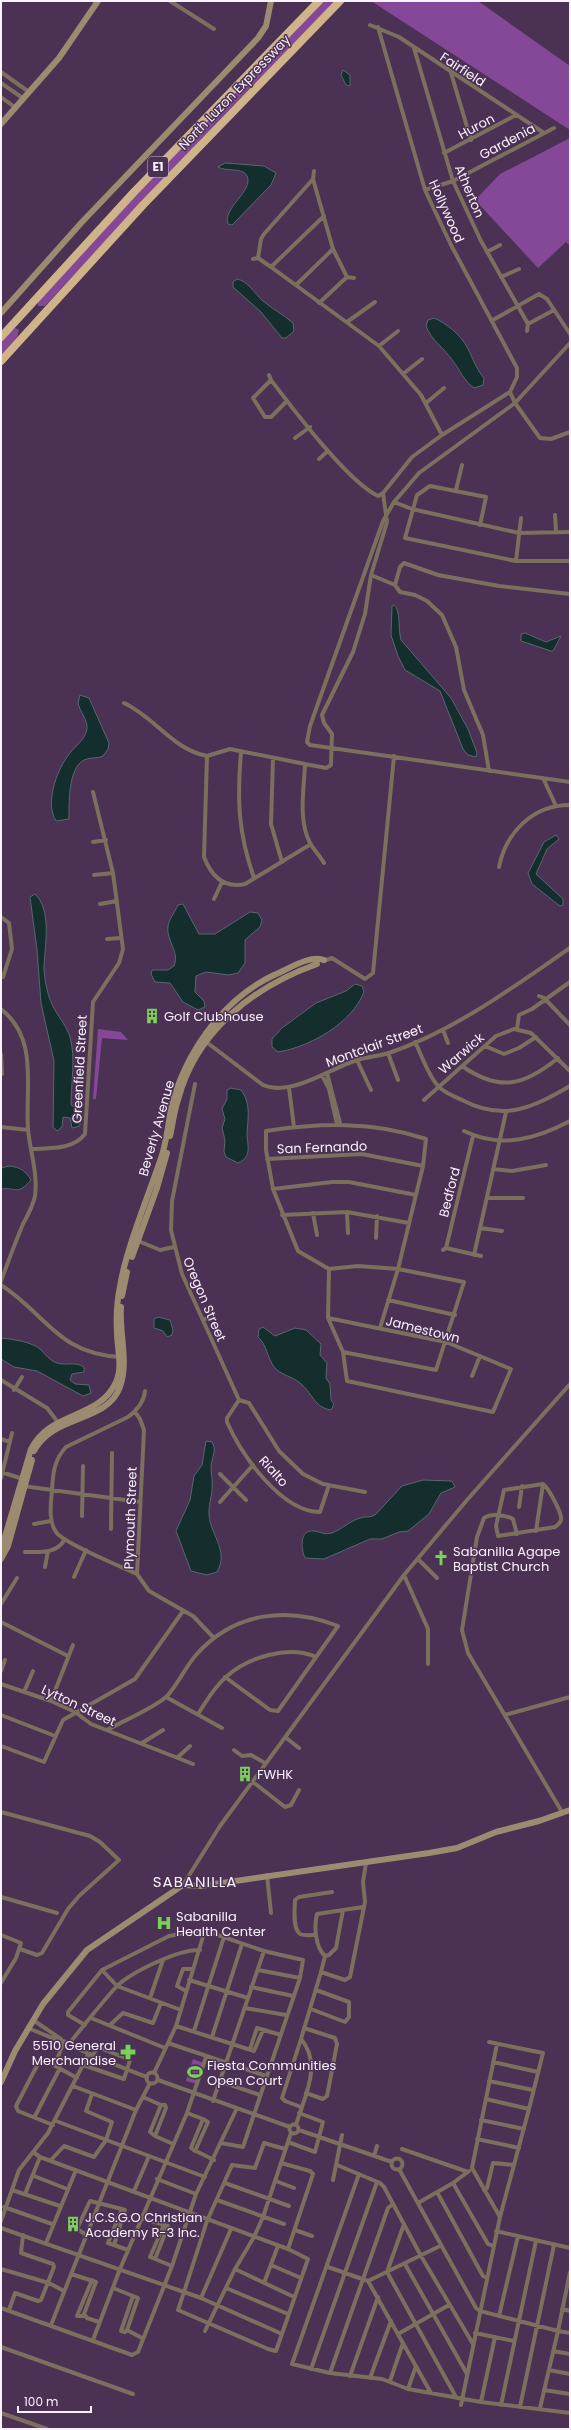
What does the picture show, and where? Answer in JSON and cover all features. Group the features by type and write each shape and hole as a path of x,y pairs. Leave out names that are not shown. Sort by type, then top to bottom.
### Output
{"highway":[{"name":"North Luzon Expressway","path":"1,337 134,192 319,1"},
{"name":"North Luzon Expressway","path":"1,361 143,204 340,1"}],"street":[{"path":"1,124 63,53 98,1"},
{"path":"170,1 214,29"},
{"path":"1,312 82,222 261,35 266,26 271,1"},
{"name":"Fairfield","path":"370,25 392,33 544,133"},
{"name":"Hollywood","path":"378,27 425,190 451,246 493,320 517,368 517,377 510,392"},
{"name":"Atherton","path":"414,48 453,181 487,252 528,324"},
{"path":"1,72 29,92"},
{"path":"451,73 471,140"},
{"path":"1,83 24,99"},
{"path":"1,96 16,108"},
{"name":"Huron","path":"444,153 516,115"},
{"name":"Gardenia","path":"425,190 453,181 554,128"},
{"path":"314,171 313,179 333,249 347,277"},
{"path":"258,258 260,239 313,179"},
{"path":"271,267 324,216"},
{"path":"487,252 500,245"},
{"path":"296,285 333,249"},
{"path":"253,259 258,258 379,346 426,403 442,435"},
{"path":"501,277 519,269"},
{"path":"347,277 354,278"},
{"path":"320,302 347,277"},
{"path":"493,320 539,294 547,299 570,334"},
{"path":"347,322 374,302"},
{"path":"527,332 528,324 554,310"},
{"path":"379,346 398,331"},
{"path":"570,343 515,403 423,469 387,512 307,737 307,742 310,745 570,782"},
{"path":"403,374 422,359"},
{"path":"269,375 271,380 328,451 370,491 378,496 383,493 412,457 442,435 510,392 515,403 540,438 551,439 570,432"},
{"path":"271,380 253,398 265,417 271,417 287,400"},
{"path":"426,403 444,388"},
{"path":"295,438 310,427"},
{"path":"319,459 328,451"},
{"path":"456,490 462,465"},
{"path":"480,525 486,497 435,486 425,488 417,495 405,538 406,540 516,561 570,561"},
{"path":"124,703 153,721 183,748 208,756 230,749 305,764 330,767 332,734 324,723 322,714 355,646 364,614 370,575 385,530 387,512 383,493"},
{"path":"394,502 412,509 519,533 556,531 570,532"},
{"path":"555,515 556,531"},
{"path":"516,561 521,518"},
{"path":"395,585 400,566 404,563 438,575 499,586 570,594"},
{"path":"370,575 395,585 400,592 415,595 433,605 446,622 456,647 464,690 483,735 490,771"},
{"path":"241,752 239,816 241,834 254,878"},
{"path":"208,756 204,857 211,873 222,882 239,885 254,878 311,844"},
{"path":"324,960 332,958 365,979 373,973 394,756"},
{"path":"273,758 271,824 282,862"},
{"path":"305,764 303,810 311,844 319,853 324,863"},
{"path":"543,778 556,806"},
{"name":"Greenfield Street","path":"32,1149 66,1147 81,1139 85,1134 93,1002 119,962 123,949 113,873 93,792"},
{"path":"499,867 504,848 521,824 537,813 556,806 570,805"},
{"path":"93,842 106,840"},
{"path":"94,875 113,873"},
{"path":"214,899 222,882"},
{"path":"100,904 117,901"},
{"path":"1,917 9,923 12,949 3,976"},
{"path":"107,939 122,938"},
{"name":"Montclair Street","path":"204,1040 231,1059 263,1085 271,1089 289,1088 357,1060 388,1053 443,1030 505,993 570,948"},
{"name":"Beverly Avenue","path":"1,1559 8,1546 31,1449 36,1438 59,1423 97,1405 109,1395 119,1375 121,1357 117,1312 119,1291 162,1156 174,1098 189,1059 222,1014 266,979 309,960 317,958 324,960"},
{"name":"Beverly Avenue","path":"204,1040 224,1018 252,995 287,975 324,960"},
{"path":"570,982 544,998 532,1009 519,1015 516,1029 527,1030 570,1071"},
{"path":"539,996 544,998 570,1025"},
{"path":"1,1009 16,1024 25,1043 28,1070 28,1130 35,1176 33,1201 1,1281"},
{"name":"Warwick","path":"424,1100 496,1036 516,1029"},
{"path":"443,1030 448,1043"},
{"path":"485,1046 504,1054 519,1048 536,1037"},
{"path":"416,1042 438,1086 481,1110 506,1112 544,1101 570,1086"},
{"path":"388,1053 398,1080"},
{"path":"1,1054 2,1074"},
{"path":"462,1066 484,1080 511,1083 534,1074 558,1058"},
{"path":"357,1060 372,1090"},
{"path":"327,1073 339,1124"},
{"path":"322,1075 329,1089 339,1124"},
{"name":"Oregon Street","path":"195,1084 172,1201 171,1220 174,1247 182,1274 239,1400"},
{"path":"289,1088 294,1127"},
{"path":"481,1256 474,1255 506,1112"},
{"path":"464,1131 473,1136 500,1141 523,1140 544,1134 570,1121"},
{"path":"329,1269 328,1318 343,1352 436,1370 455,1315 464,1282 398,1269 358,1266 329,1269 298,1251 273,1190 267,1159 265,1137 266,1131 294,1127 339,1124 382,1128 426,1139 423,1166 398,1269 380,1328"},
{"path":"1,1133 2,1128 28,1130"},
{"name":"Bedford","path":"473,1136 444,1249 474,1255"},
{"name":"San Fernando","path":"267,1159 362,1154 423,1166"},
{"path":"493,1170 512,1171 546,1165"},
{"path":"273,1190 332,1182 349,1182 416,1195"},
{"path":"487,1198 523,1198"},
{"path":"282,1215 347,1212 377,1216 409,1223"},
{"path":"347,1212 348,1233"},
{"path":"313,1213 317,1235"},
{"path":"376,1238 377,1216"},
{"path":"480,1228 502,1231"},
{"path":"135,1240 160,1250 174,1247"},
{"path":"1,1285 23,1301 51,1330 69,1342 97,1354 121,1357"},
{"path":"388,1300 455,1315"},
{"path":"204,1320 212,1316"},
{"name":"Jamestown","path":"328,1318 446,1342 511,1369 493,1412 347,1381 343,1352"},
{"path":"472,1376 480,1356"},
{"path":"14,1390 22,1377"},
{"path":"1,1380 14,1390 46,1408 59,1423"},
{"path":"1,2082 33,2020 87,1950 183,1885 207,1845 265,1763 404,1576 570,1384"},
{"path":"137,1574 86,1550 56,1532 52,1521 52,1491 55,1465 59,1455 66,1447 118,1423 135,1412 143,1400 145,1391"},
{"path":"239,1400 249,1403 279,1451 293,1467 307,1477 330,1485 365,1492"},
{"name":"Rialto","path":"239,1400 227,1418 227,1422 253,1465 275,1490 292,1502 315,1512 320,1512 323,1509 330,1485"},
{"name":"Plymouth Street","path":"135,1412 140,1419 144,1430 137,1574 149,1591 204,1625 214,1638"},
{"path":"1,1478 12,1433"},
{"path":"1,1439 10,1442"},
{"path":"111,1529 112,1453"},
{"path":"220,1502 253,1465"},
{"path":"82,1516 83,1466"},
{"path":"2,1472 24,1483 52,1491 140,1502"},
{"path":"220,1474 246,1500"},
{"name":"Beverly Avenue","path":"1,1550 24,1483"},
{"path":"543,1484 548,1489 561,1517 560,1523 555,1527 536,1531 498,1536 495,1532 504,1490 522,1486 543,1484"},
{"path":"536,1531 543,1484"},
{"path":"519,1507 522,1486"},
{"path":"517,1534 513,1519 498,1516 484,1518 478,1537 462,1630 468,1653 562,1812"},
{"path":"34,1524 52,1521"},
{"path":"25,1552 48,1551 59,1548 66,1539"},
{"path":"74,1577 86,1550"},
{"path":"44,1567 48,1551"},
{"path":"418,1559 437,1578"},
{"path":"404,1576 428,1629 428,1664"},
{"path":"1,1604 17,1578"},
{"path":"1,1746 44,1762 63,1720 135,1679 182,1611"},
{"path":"107,1730 166,1697 184,1669 214,1638 247,1621 275,1614 304,1615 338,1626 278,1711 270,1710 225,1677"},
{"path":"1,1622 68,1656"},
{"path":"51,1701 73,1645"},
{"path":"198,1714 225,1677 251,1661 264,1657 292,1653 316,1657"},
{"path":"1,1671 5,1660"},
{"path":"24,1692 32,1671"},
{"name":"Lytton Street","path":"1,1684 51,1701 75,1712 86,1722 193,1764"},
{"path":"166,1697 222,1728"},
{"path":"505,1714 570,1697"},
{"path":"1,1715 55,1736"},
{"path":"142,1743 163,1730"},
{"path":"285,1738 299,1748"},
{"path":"178,1757 190,1746"},
{"path":"234,1750 242,1756 251,1755 265,1763"},
{"path":"253,1782 285,1806 291,1805 299,1790"},
{"path":"183,1885 201,1886 267,1875 366,1863 457,1848 496,1832 539,1821 570,1810"},
{"path":"1,1812 90,1836 100,1842 119,1860 79,1896 68,1909 42,1953 37,1955 20,1949"},
{"path":"321,1972 345,1980 350,1977 363,1907 365,1891 363,1882 366,1863"},
{"path":"267,1875 271,1913"},
{"path":"316,1935 304,1935 298,1932 296,1928 295,1900 299,1897 332,1892"},
{"path":"1,1898 57,1913"},
{"path":"325,1956 320,1950 316,1935 317,1914 363,1907"},
{"path":"325,1956 330,1955 336,1948 343,1910"},
{"path":"154,2073 176,2026 205,1930"},
{"path":"85,2025 68,2015 68,2012 102,1970 169,1936 205,1930 264,1951 301,1959 304,1962 300,1978 286,2015 281,2035 243,2147 221,2143"},
{"path":"1,1936 20,1941 20,1949 1,1983"},
{"path":"194,2031 224,1937"},
{"path":"212,2036 242,1944"},
{"path":"69,2044 117,1986 176,1954 200,1950"},
{"path":"213,2101 264,1951"},
{"path":"300,2107 285,2102 282,2098 311,2009 325,1956"},
{"path":"150,1998 163,1960"},
{"path":"186,1991 177,1986 183,1968 193,1969"},
{"path":"102,1970 117,1986 181,2010"},
{"path":"258,1970 300,1978"},
{"path":"189,1980 248,1998"},
{"path":"251,1987 293,1996"},
{"path":"311,2009 345,2022 349,2017 349,2002 316,1990"},
{"path":"110,2025 123,2013 153,2023 161,2003"},
{"path":"245,2008 286,2015"},
{"path":"91,2018 165,2048"},
{"path":"33,2020 63,2041"},
{"path":"176,2026 256,2051 263,2030"},
{"path":"28,2028 63,2041 90,2056 146,2077 150,2083"},
{"path":"250,2050 257,2028 281,2035"},
{"path":"304,2028 335,2038 337,2044 327,2096 324,2099 306,2093"},
{"path":"301,2039 308,2048 312,2062 311,2077 300,2107 296,2124 299,2130 392,2162"},
{"path":"35,2116 57,2067 63,2041"},
{"path":"461,2405 496,2231 543,2053 489,2042"},
{"path":"168,2043 266,2076"},
{"path":"418,2203 453,2183 472,2168 497,2044"},
{"path":"1,2221 4,2207 19,2170 55,2123 72,2086 83,2065 90,2056 98,2047 130,2060 125,2078 122,2079 83,2065"},
{"path":"93,2340 157,2179 187,2113 206,2057"},
{"path":"77,2078 41,2058 16,2106 18,2111 106,2140 205,2177"},
{"path":"493,2062 538,2072"},
{"path":"146,2077 149,2073 154,2073"},
{"path":"154,2073 158,2080 213,2101 290,2127 296,2124"},
{"path":"150,2083 155,2083 158,2080"},
{"path":"219,2080 260,2095"},
{"path":"489,2081 533,2090"},
{"path":"51,2325 85,2234 123,2146 136,2110 150,2083"},
{"path":"72,2086 136,2110"},
{"path":"51,2160 64,2146 94,2157 106,2140 112,2122 86,2111 92,2094"},
{"path":"143,2097 161,2105 150,2132 154,2136 173,2144"},
{"path":"486,2099 529,2109"},
{"path":"1,2308 132,2355 138,2352 142,2338 172,2266 196,2194 214,2160 236,2108"},
{"path":"187,2113 208,2122 196,2151 214,2160"},
{"path":"288,2142 315,2152 323,2119 299,2113"},
{"path":"481,2120 524,2129"},
{"path":"205,2331 234,2269 254,2237 263,2217 276,2181 285,2149 292,2133 290,2127"},
{"path":"292,2133 295,2134 299,2130"},
{"path":"333,2180 342,2135"},
{"path":"477,2139 519,2148"},
{"path":"33,2152 40,2157 134,2191 207,2221 288,2249 308,2259 282,2334 274,2352 177,2308 184,2292 207,2221 232,2165 255,2168 264,2142 285,2149"},
{"path":"374,2156 377,2146"},
{"path":"400,2154 468,2172"},
{"path":"392,2162 400,2154"},
{"path":"399,2169 402,2165 400,2154"},
{"path":"134,2191 149,2156"},
{"path":"25,2194 34,2176 40,2157"},
{"path":"392,2162 392,2167 399,2169 440,2246 476,2308 480,2311 518,2322 570,2333"},
{"path":"281,2163 310,2171 313,2174 288,2249"},
{"path":"484,2190 486,2188 493,2163 514,2165"},
{"path":"337,2165 377,2182 384,2187 421,2256 473,2344"},
{"path":"472,2168 500,2217"},
{"path":"46,2243 52,2224 76,2170"},
{"path":"359,2174 328,2267 292,2364 330,2373 390,2381 408,2389 481,2402 540,2408 570,2413"},
{"path":"34,2176 67,2188"},
{"path":"157,2179 196,2194"},
{"path":"276,2181 294,2188"},
{"path":"311,2369 377,2182"},
{"path":"225,2183 289,2206"},
{"path":"453,2183 488,2244 493,2246"},
{"path":"12,2190 60,2206"},
{"path":"437,2192 483,2276 487,2278"},
{"path":"217,2200 284,2224"},
{"path":"85,2234 77,2229 90,2201 99,2202 125,2210 114,2245"},
{"path":"330,2373 388,2208 393,2204"},
{"path":"4,2207 52,2224"},
{"path":"122,2209 108,2243 128,2250"},
{"path":"142,2218 168,2227 150,2258 172,2266"},
{"path":"404,2224 387,2272 456,2397"},
{"path":"1,2228 201,2298 282,2334"},
{"path":"201,2298 231,2229"},
{"path":"295,2230 312,2236"},
{"path":"496,2231 570,2248"},
{"path":"9,2310 15,2293 38,2301 41,2300 49,2283 54,2265 21,2253 23,2235"},
{"path":"500,2316 518,2236"},
{"path":"501,2405 536,2241"},
{"path":"520,2406 554,2245"},
{"path":"264,2283 278,2246"},
{"path":"368,2281 440,2246"},
{"path":"405,2264 467,2374"},
{"path":"271,2265 301,2278"},
{"path":"328,2267 368,2281 431,2393"},
{"path":"1,2269 49,2283 64,2291"},
{"path":"234,2269 294,2297"},
{"path":"540,2408 562,2310 568,2292 570,2272"},
{"path":"71,2274 92,2280 97,2285 85,2316 99,2322"},
{"path":"113,2288 138,2298 127,2330 142,2338"},
{"path":"226,2288 288,2314"},
{"path":"350,2376 378,2297"},
{"path":"398,2334 450,2306"},
{"path":"562,2310 570,2311"},
{"path":"370,2378 391,2321"},
{"path":"475,2333 514,2341"},
{"path":"481,2402 495,2337"},
{"path":"390,2381 403,2343"},
{"path":"1,2347 133,2394"},
{"path":"553,2351 570,2354"},
{"path":"408,2389 416,2366"},
{"path":"549,2370 570,2374"},
{"path":"544,2390 570,2394"},
{"path":"1,2413 47,2429"}],"shaded area":[{"path":"322,1 335,1 214,125 45,306 38,306 38,301 82,251"},
{"path":"371,1 478,1 570,66 570,130"},
{"path":"343,70 350,75 350,86 346,85 341,75"},
{"path":"570,138 570,246 566,242 538,268 475,200 500,174"},
{"path":"225,163 264,166 276,173 271,185 232,225 228,224 227,218 229,212 246,188 248,182 245,173 218,167"},
{"path":"237,279 244,282 270,307 293,323 294,331 286,338 282,338 261,312 233,287 233,282"},
{"path":"434,318 453,330 461,338 484,378 483,385 474,388 465,379 456,364 431,336 426,326 428,320"},
{"path":"15,328 19,330 17,337 1,355 1,341"},
{"path":"394,605 398,611 401,640 451,698 468,729 477,753 476,757 468,755 463,749 440,691 405,670 398,656 391,635 392,606"},
{"path":"525,633 546,642 561,636 553,651 551,651 521,641 521,634"},
{"path":"80,695 89,698 109,743 108,749 103,756 86,759 79,764 75,770 70,787 69,819 56,821 52,806 53,788 63,764 70,753 84,737 87,729 86,722 78,703"},
{"path":"556,835 559,839 547,849 536,874 563,899 563,905 560,906 532,884 528,873 544,842"},
{"path":"35,894 44,909 46,918 44,966 48,995 69,1033 73,1053 71,1105 79,1109 80,1126 72,1128 70,1118 63,1117 62,1127 57,1131 53,1127 54,1061 41,1003 37,950 30,897"},
{"path":"183,904 199,934 215,934 250,912 258,913 262,920 260,927 245,940 245,963 238,973 229,975 206,972 196,976 195,992 204,1001 205,1007 198,1010 183,1002 170,983 155,982 151,974 152,970 168,970 174,966 175,956 169,937 168,926 178,905"},
{"path":"355,984 362,986 364,992 350,1014 340,1023 328,1032 303,1045 278,1052 272,1047 272,1039 282,1028 316,1003 346,991"},
{"path":"98,1029 121,1032 128,1040 102,1038 96,1099 93,1099"},
{"path":"231,1088 241,1090 248,1105 248,1150 246,1157 238,1163 226,1157 224,1152 225,1140 222,1128 225,1119 222,1109 227,1099 227,1090"},
{"path":"9,1166 22,1170 31,1180 23,1188 17,1190 1,1189 1,1168"},
{"path":"158,1317 170,1320 173,1330 172,1335 167,1337 163,1331 154,1328 154,1319"},
{"path":"263,1327 275,1336 295,1328 306,1330 321,1344 320,1355 327,1363 326,1378 330,1384 331,1400 334,1404 331,1410 325,1409 317,1403 300,1383 279,1372 274,1367 261,1340 258,1337 259,1329"},
{"path":"1,1338 32,1344 54,1362 77,1364 84,1367 84,1372 72,1374 70,1380 75,1384 89,1385 91,1393 83,1396 37,1371 14,1367 1,1359"},
{"path":"206,1441 212,1442 214,1448 211,1466 212,1488 209,1512 221,1556 217,1572 207,1575 191,1571 176,1531 190,1500 194,1476 202,1465"},
{"path":"423,1480 452,1481 455,1487 441,1493 429,1514 408,1531 399,1532 382,1539 370,1539 324,1559 305,1558 302,1541 306,1533 309,1531 329,1534 356,1519 373,1516 402,1486"},
{"name":"Fiesta Communities Open Court","path":"193,2059 204,2063 198,2084 186,2081"}],"place":[{"name":"Golf Clubhouse","path":"152,1016"},
{"name":"Sabanilla Agape Baptist Church","path":"441,1558"},
{"name":"FWHK","path":"245,1774"},
{"name":"Sabanilla Health Center","path":"164,1923"},
{"name":"5510 General Merchandise","path":"128,2052"},
{"name":"Fiesta Communities Open Court","path":"195,2072"},
{"name":"J.C.S.G.O Christian Academy R-3 Inc.","path":"73,2224"}],"district":[{"name":"SABANILLA","path":"195,1882"}]}
